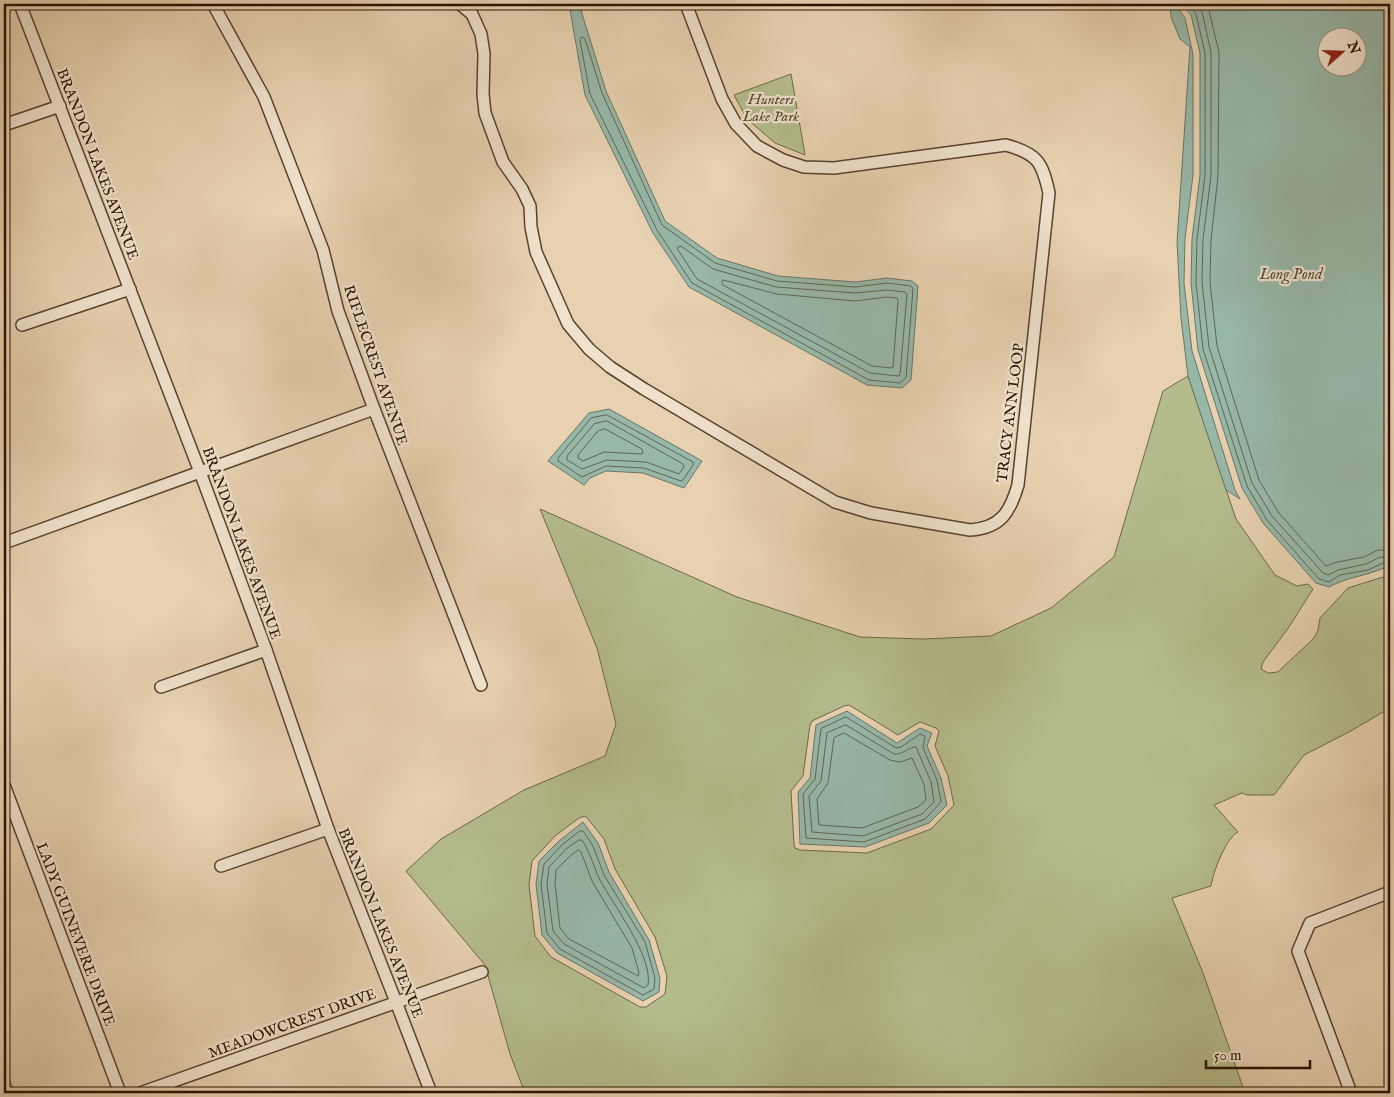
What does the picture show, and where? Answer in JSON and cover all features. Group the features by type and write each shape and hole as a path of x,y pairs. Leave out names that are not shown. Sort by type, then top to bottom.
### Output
{"street":[{"name":"BRANDON LAKES AVENUE","path":"20,4 200,472 266,650 328,829 431,1093"},
{"name":"RIFLECREST AVENUE","path":"213,4 264,97 323,250 338,311 374,410 481,685"},
{"name":"TRACY ANN LOOP","path":"460,4 472,14 481,34 484,54 483,94 485,114 503,162 522,189 530,206 531,226 536,252 568,324 589,348 610,367 644,389 835,502 871,513 970,530 984,529 1001,519 1012,505 1018,485 1049,193 1039,161 1023,150 1006,145 834,168 804,167 783,160 757,146 736,124 722,99 686,4"},
{"path":"4,125 60,106"},
{"path":"22,325 130,289"},
{"path":"4,543 374,410"},
{"path":"161,687 266,650"},
{"name":"LADY GUINEVERE DRIVE","path":"4,785 120,1093"},
{"path":"221,866 328,829"},
{"path":"1351,1093 1298,951 1310,923 1390,892"},
{"name":"MEADOWCREST DRIVE","path":"140,1093 482,972"}],"green space":[{"name":"Hunters Lake Park","path":"791,74 805,155 775,143 747,119 734,95"},
{"path":"1188,376 1236,519 1275,575 1297,586 1308,584 1313,589 1289,627 1263,662 1261,669 1268,673 1278,672 1314,638 1318,630 1320,618 1348,588 1383,577 1390,585 1390,708 1304,755 1274,795 1247,795 1242,793 1214,805 1238,832 1229,841 1217,864 1211,886 1172,898 1203,973 1245,1093 525,1093 510,1054 485,965 406,871 441,839 524,790 605,756 616,724 597,648 540,509 737,597 860,637 923,639 991,636 1051,608 1114,557 1163,391","holes":["849,705 898,735 920,722 936,728 939,731 935,746 948,776 954,805 931,829 867,853 800,850 795,848 794,844 791,791 803,776 810,725 812,721","585,816 604,839 615,869 655,937 667,976 665,994 646,1007 640,1007 551,957 535,936 529,885 532,861 555,836 579,818"]}],"water":[{"path":"569,4 579,4 606,91 665,221 717,258 778,276 855,282 887,278 912,281 918,286 911,380 902,388 867,385 689,287 653,233 585,95"},
{"path":"1170,4 1175,4 1185,18 1193,54 1193,175 1185,238 1184,283 1192,351 1235,490 1240,499 1226,490 1188,376 1181,318 1177,242 1190,47 1180,39 1171,17"},
{"name":"Long Pond","path":"1182,4 1390,4 1390,575 1384,568 1329,587 1316,583 1263,523 1242,488 1198,350 1191,283 1192,239 1200,175 1200,53 1191,15"},
{"path":"609,409 702,461 684,488 643,473 606,471 590,478 584,485 548,461 589,413"},
{"path":"847,711 897,743 920,728 932,733 927,746 941,778 947,805 929,823 865,847 800,844 798,792 810,778 816,725"},
{"path":"583,822 598,843 609,872 649,940 660,978 659,992 643,1001 557,953 542,935 536,884 539,861 559,841"},
{"path":"4,1065 15,1093 4,1093"}]}
